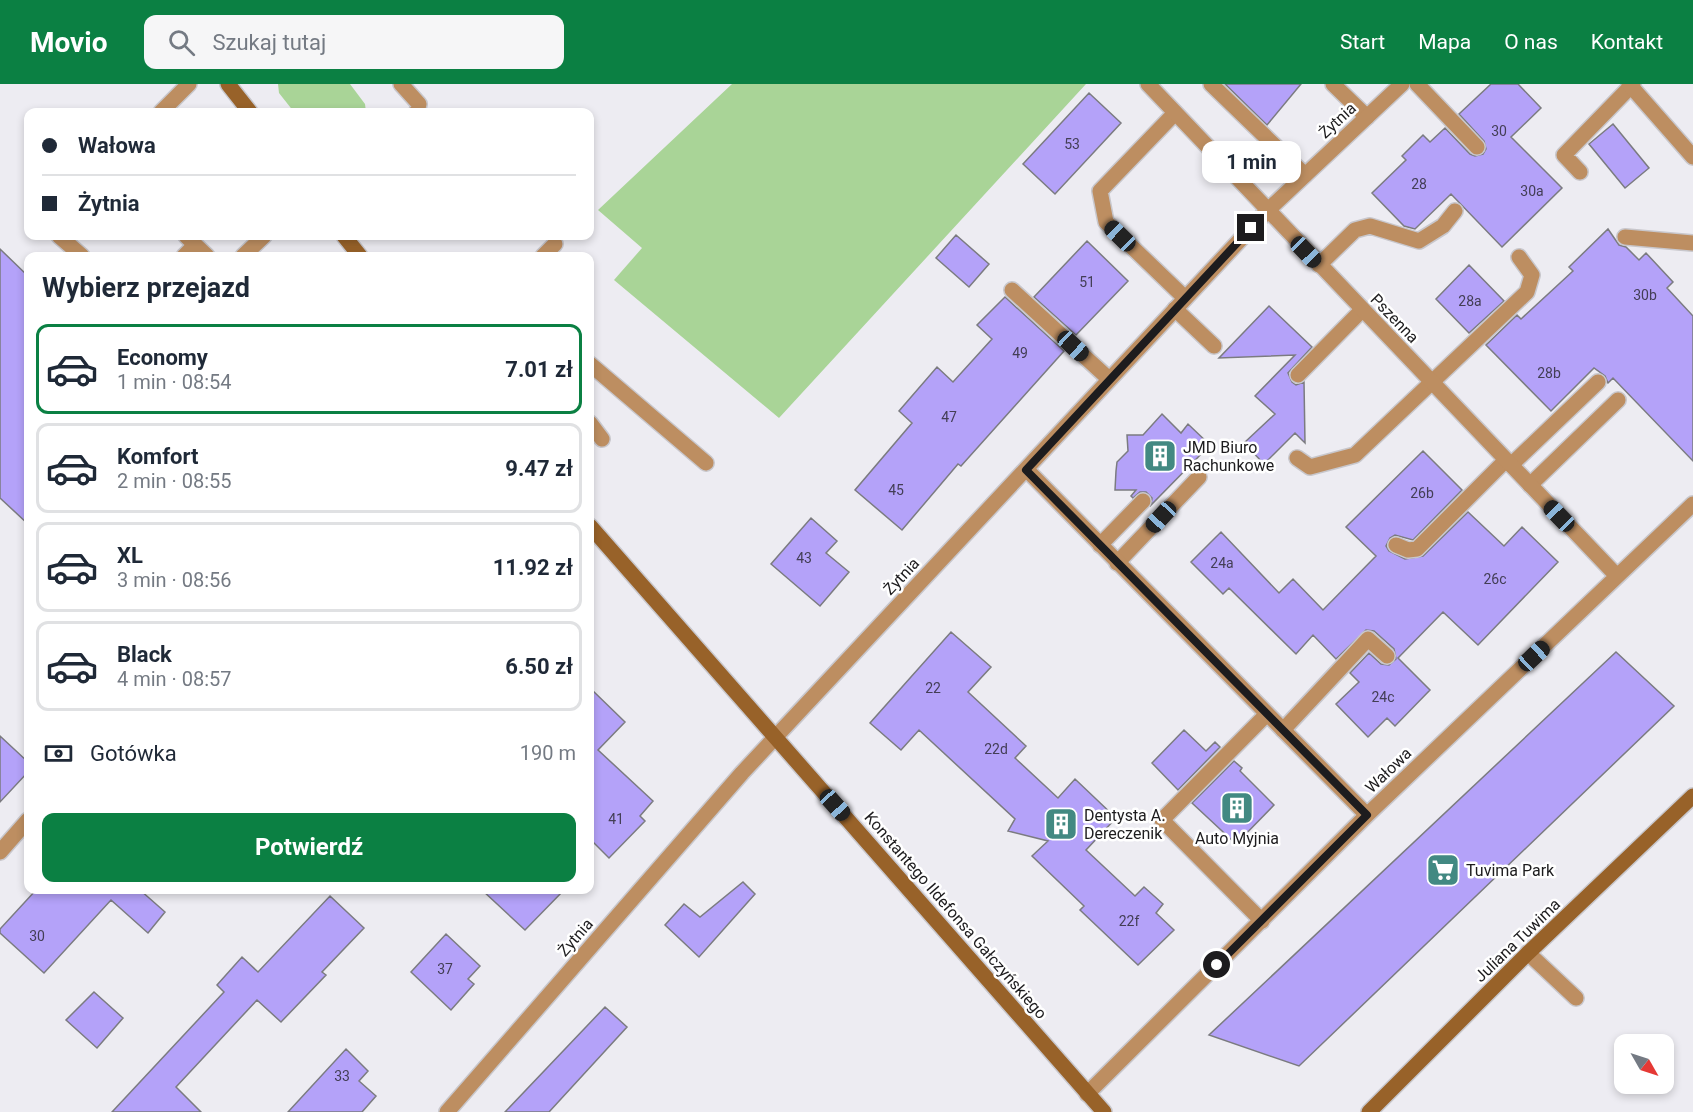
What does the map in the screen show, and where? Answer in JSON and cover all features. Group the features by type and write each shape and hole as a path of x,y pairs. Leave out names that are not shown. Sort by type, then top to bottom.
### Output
{"street":[{"path":"165,108 189,84"},
{"path":"401,84 419,105 418,108"},
{"name":"Pszenna","path":"1148,84 1617,576"},
{"path":"1211,84 1305,175"},
{"path":"1333,84 1366,117"},
{"name":"Żytnia","path":"447,1112 775,738 1267,211 1402,84"},
{"path":"1417,84 1478,147"},
{"path":"1580,172 1564,155 1631,85 1693,157"},
{"path":"234,86 248,108"},
{"path":"1175,113 1100,191 1106,222 1180,304 1214,346"},
{"path":"1319,265 1355,230 1370,226 1419,241 1443,226 1455,211"},
{"path":"1625,237 1693,243"},
{"path":"64,240 77,252"},
{"path":"191,240 203,252"},
{"path":"247,252 260,240"},
{"path":"347,240 357,252"},
{"path":"547,252 555,244"},
{"path":"1298,458 1310,467 1355,455 1527,292 1532,275 1519,257"},
{"path":"1012,290 1109,380"},
{"path":"1298,375 1362,310"},
{"path":"594,367 706,463"},
{"path":"1396,545 1408,550 1417,549 1598,382"},
{"path":"1530,485 1618,400"},
{"path":"594,428 602,439"},
{"path":"1026,470 1367,815"},
{"path":"1117,563 1199,477"},
{"path":"1100,545 1143,501"},
{"name":"Wałowa","path":"1087,1094 1367,815 1693,504"},
{"name":"Konstantego Ildefonsa Gałczyńskiego","path":"594,531 1104,1112"},
{"path":"1283,730 1368,639 1387,656"},
{"path":"1262,921 1162,820 1266,714"},
{"name":"Juliana Tuwima","path":"1369,1112 1528,953 1693,796"},
{"path":"0,852 24,825"},
{"path":"1528,953 1576,998"}],"green space":[{"path":"278,84 350,84 366,108 291,108 279,93"},
{"path":"732,84 1086,84 779,418 614,280 642,248 598,210"}],"building":[{"path":"1225,84 1301,84 1267,125"},
{"path":"1491,84 1518,84 1541,108 1511,137 1562,188 1502,247 1451,194 1415,229 1404,226 1372,193 1406,160 1402,156 1423,135 1430,142 1445,128 1470,154 1475,156 1483,154 1486,149 1484,141 1459,114"},
{"path":"1089,93 1121,123 1055,194 1023,164"},
{"path":"1613,124 1649,168 1625,188 1589,144"},
{"path":"1608,229 1619,245 1626,247 1639,260 1646,253 1673,282 1667,288 1693,316 1693,461 1613,378 1608,383 1605,376 1594,368 1551,411 1486,345 1517,315 1521,319 1573,271 1569,267"},
{"path":"956,235 989,264 969,287 936,258"},
{"path":"1087,241 1128,281 1076,335 1034,297"},
{"path":"0,249 24,272 24,520 0,498"},
{"path":"1469,265 1504,301 1469,333 1436,299"},
{"path":"1005,297 1064,351 961,466 958,464 902,530 855,490 912,423 899,411 937,367 953,382 992,339 977,325"},
{"path":"1269,306 1312,347 1288,373 1296,385 1304,382 1305,443 1295,433 1264,464 1244,443 1275,414 1255,396 1295,355 1219,358"},
{"name":"JMD Biuro Rachunkowe","path":"1162,414 1181,433 1188,424 1210,445 1151,505 1152,498 1146,492 1140,492 1133,498 1131,496 1136,490 1115,490 1117,462 1128,451 1127,435 1143,435"},
{"path":"1423,451 1462,490 1413,540 1395,535 1390,538 1386,546 1389,551 1405,559 1423,556 1468,512 1504,546 1522,527 1558,562 1478,645 1443,612 1398,658 1430,690 1395,726 1387,718 1368,737 1336,704 1359,682 1350,673 1369,653 1381,664 1389,665 1396,659 1394,649 1374,631 1366,630 1336,659 1313,635 1296,654 1229,588 1223,594 1191,562 1221,532 1279,593 1293,579 1323,610 1376,556 1346,527"},
{"path":"811,518 837,541 826,553 849,572 820,606 771,564"},
{"path":"951,632 991,667 968,692 1026,746 1015,758 1058,798 1075,779 1116,818 1086,850 1135,896 1144,887 1163,904 1156,913 1174,930 1138,965 1080,910 1084,906 1032,856 1048,841 1008,831 1015,819 919,730 901,750 870,723"},
{"name":"Tuvima Park","path":"1616,652 1674,706 1299,1066 1209,1035"},
{"path":"594,692 625,722 598,750 653,801 640,816 645,821 609,858 594,843"},
{"path":"1184,730 1206,751 1215,742 1220,747 1178,790 1152,763"},
{"path":"0,736 24,758 24,776 0,802"},
{"name":"Auto Myjnia","path":"1234,761 1242,768 1240,771 1274,805 1236,844 1192,803"},
{"path":"743,882 755,894 699,957 665,925 684,904 700,917"},
{"path":"32,894 145,894 165,912 148,933 111,900 44,973 0,933 0,929"},
{"path":"486,894 560,894 525,930"},
{"path":"330,896 364,928 322,972 326,975 281,1022 257,1000 176,1087 201,1112 112,1112 224,992 217,985 242,957 258,972"},
{"path":"446,934 480,966 468,979 474,984 451,1010 411,972"},
{"path":"94,992 123,1018 97,1048 66,1020"},
{"path":"605,1007 627,1027 549,1112 505,1112"},
{"path":"346,1049 368,1071 359,1081 376,1096 362,1112 288,1112"}],"place":[{"name":"JMD Biuro Rachunkowe","path":"1160,456"},
{"name":"Auto Myjnia","path":"1237,808"},
{"name":"Dentysta A. Dereczenik","path":"1061,824"},
{"name":"Tuvima Park","path":"1443,870"}],"route":[{"path":"1217,965 1367,815 1026,470 1251,228"}]}
